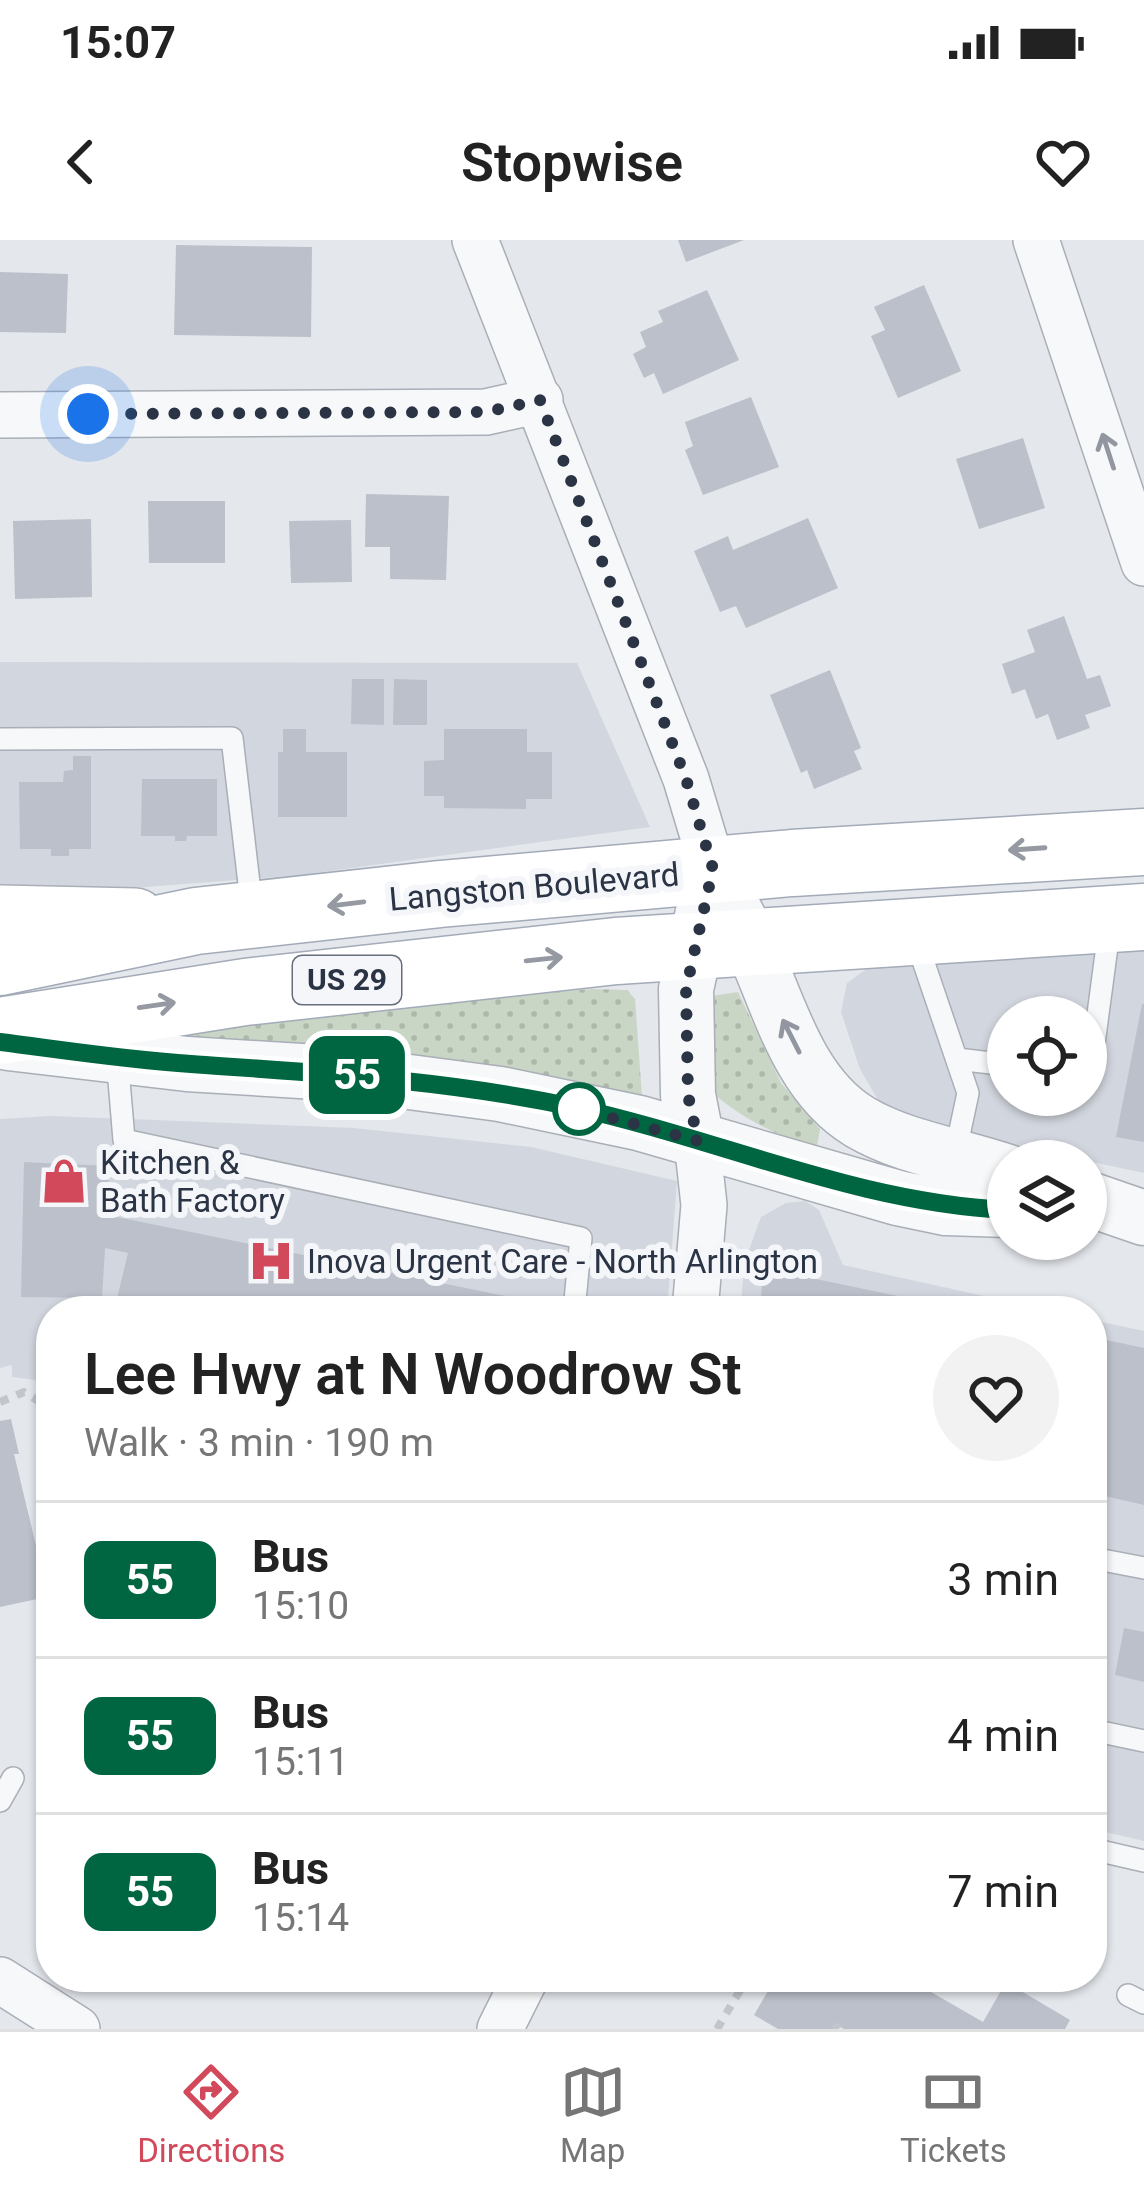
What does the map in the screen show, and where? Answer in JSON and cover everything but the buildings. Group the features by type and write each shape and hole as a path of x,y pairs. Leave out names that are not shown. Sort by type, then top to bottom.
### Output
{"main road":[{"name":"Langston Boulevard","path":"0,962 225,918 713,869 1144,842"},
{"path":"0,917 225,918"},
{"name":"US 29","path":"0,1031 245,992 723,942 1127,918"}],"street":[{"path":"475,240 686,779 713,869 723,942 834,1100 854,1119 987,1165"},
{"path":"1036,240 1144,562"},
{"path":"0,415 486,412 540,400"},
{"path":"696,1296 704,1205 688,1095 686,989 723,942"},
{"path":"0,1042 349,1074 500,1094 616,1118 898,1198 946,1208 987,1209"},
{"path":"1107,1205 1142,1217"},
{"path":"1107,1215 1142,1217"},
{"path":"0,1980 77,2029"},
{"path":"500,2029 518,1992"}],"lane":[{"path":"0,739 232,738 225,918"},
{"path":"1107,1002 1127,918"},
{"path":"913,931 968,1094 956,1154"},
{"path":"117,1056 124,1140 581,1238 575,1296"},
{"path":"957,1059 987,1063"},
{"path":"1107,1561 1144,1568"},
{"path":"1107,1733 1144,1741"},
{"path":"0,1801 13,1778"},
{"path":"1107,1852 1144,1861"}],"path":[{"path":"0,1402 24,1392 36,1400"},
{"path":"717,2029 739,1992"}],"shaded area":[{"path":"0,662 577,663 650,827 301,875 55,894 0,888"},
{"path":"1144,950 1144,1173 1107,1165 1107,1140 990,1140 924,1126 882,1107 860,1069 841,1012 847,983 868,968"},
{"path":"51,1116 354,1128 531,1147 677,1181 668,1296 36,1296 36,1380 12,1377 12,1365 0,1368 0,1119"},
{"path":"805,1201 819,1210 843,1265 984,1296 742,1296 745,1261 761,1217 786,1203"},
{"path":"1107,1323 1144,1331 1144,1841 1107,1832"}],"green space":[{"path":"591,989 627,990 635,999 642,1097 160,1042 204,1030"},
{"path":"738,992 781,1083 820,1129 817,1146 760,1125 711,1091 705,997"}],"bus line":[{"name":"55","path":"0,1042 187,1064 349,1074 500,1094 639,1124 898,1198 946,1208 987,1209"}],"place":[{"name":"Kitchen & Bath Factory","path":"64,1181"},
{"name":"Inova Urgent Care - North Arlington","path":"271,1261"}],"route":[{"path":"88,414 486,412 540,400 686,779 713,869 686,989 688,1095 698,1141 571,1107 579,1109"}]}
